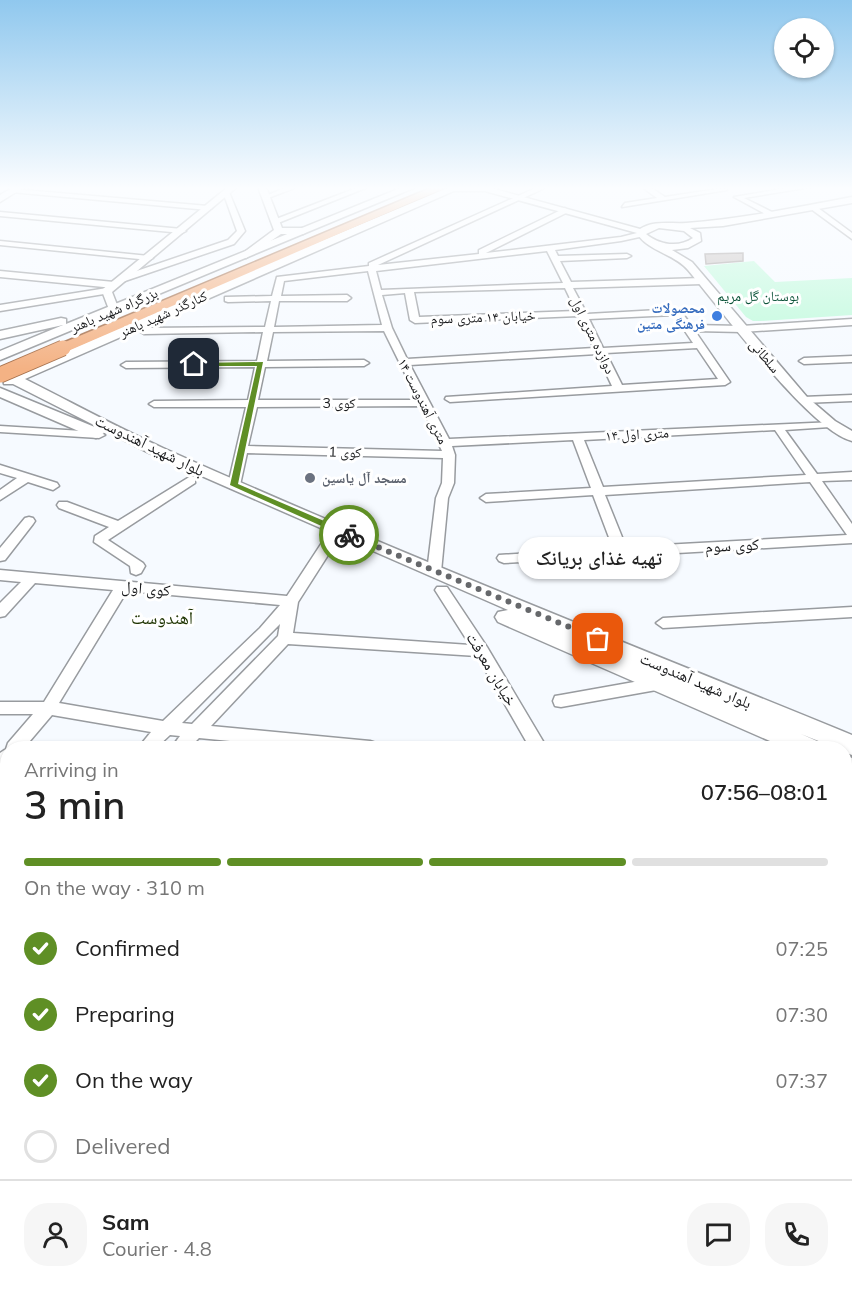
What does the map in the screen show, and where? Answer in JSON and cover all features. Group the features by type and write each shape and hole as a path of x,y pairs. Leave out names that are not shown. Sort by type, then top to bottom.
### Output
{"highway":[{"name":"بزرگراه شهید باهنر","path":"59,346 282,248"},
{"name":"بزرگراه شهید باهنر","path":"59,346 297,248"},
{"path":"0,364 59,346"},
{"path":"4,378 59,346"}],"main road":[{"name":"کنارگذر شهید باهنر","path":"59,346 114,310 264,248"},
{"name":"کنارگذر شهید باهنر","path":"0,356 59,346 307,248"},
{"path":"0,335 114,310"},
{"path":"43,391 44,377 52,366 59,346"},
{"name":"بلوار شهید آهندوست","path":"4,378 43,391 191,480 792,741"},
{"name":"بلوار شهید آهندوست","path":"0,392 9,400 234,485 434,572 842,741"}],"street":[{"path":"46,248 149,258"},
{"path":"0,274 115,285 162,248"},
{"path":"0,308 115,285 216,248"},
{"path":"246,255 256,248"},
{"path":"358,271 410,248"},
{"path":"471,257 490,248"},
{"name":"دوازده متری اول","path":"550,248 619,390"},
{"path":"234,485 280,279 553,248"},
{"path":"665,248 689,264 693,248"},
{"path":"555,259 627,256"},
{"name":"سلطانی","path":"689,264 803,400 830,424 852,437"},
{"name":"۱۴ متری آهندوست","path":"371,269 387,328 447,449 448,483 442,498 434,572"},
{"path":"377,293 568,284 702,281"},
{"path":"114,310 115,285"},
{"name":"خیابان ۱۴ متری سوم","path":"409,290 415,320 583,315"},
{"path":"228,299 347,298"},
{"path":"450,399 725,382 677,312 583,315"},
{"path":"688,328 742,329 852,322"},
{"path":"144,331 387,328"},
{"path":"403,362 700,345"},
{"path":"804,361 852,359"},
{"path":"126,365 364,363"},
{"path":"803,400 852,398"},
{"name":"کوی 3","path":"154,404 425,403"},
{"name":"۱۴ متری اول","path":"447,449 577,436 830,424"},
{"path":"778,427 852,533"},
{"path":"0,429 99,435"},
{"path":"577,436 621,552"},
{"name":"کوی 1","path":"242,449 447,449"},
{"path":"0,468 53,486"},
{"path":"486,498 852,477"},
{"path":"0,496 25,478"},
{"path":"136,570 138,566 135,563 101,542 100,539 191,480"},
{"path":"63,505 119,526"},
{"path":"0,557 29,521"},
{"name":"کوی سوم","path":"504,558 852,539"},
{"path":"153,741 265,632 291,601 330,541"},
{"name":"کوی اول","path":"0,575 291,601"},
{"path":"0,612 33,578"},
{"path":"20,741 48,708 123,586"},
{"name":"خیابان معرفت","path":"442,590 482,651 535,741"},
{"path":"186,741 285,639 291,601"},
{"path":"663,623 852,612"},
{"path":"285,639 482,651"},
{"path":"561,701 662,683"},
{"path":"0,708 48,708 165,728 302,741"}],"green space":[{"name":"بوستان گل مریم","path":"754,261 775,282 852,278 852,315 753,321 746,317 704,266"}],"building":[{"path":"743,253 743,261 706,264 705,254"}],"way so far":[{"path":"349,535 598,639"}],"place":[{"name":"محصولات فرهنگی متین","path":"717,316"},
{"name":"مسجد آل یاسین","path":"310,478"},
{"name":"تهیه غذای بریانک","path":"598,639"}],"district":[{"name":"آهندوست","path":"162,617"}],"route":[{"path":"194,364 261,364 234,485 349,535"}]}
